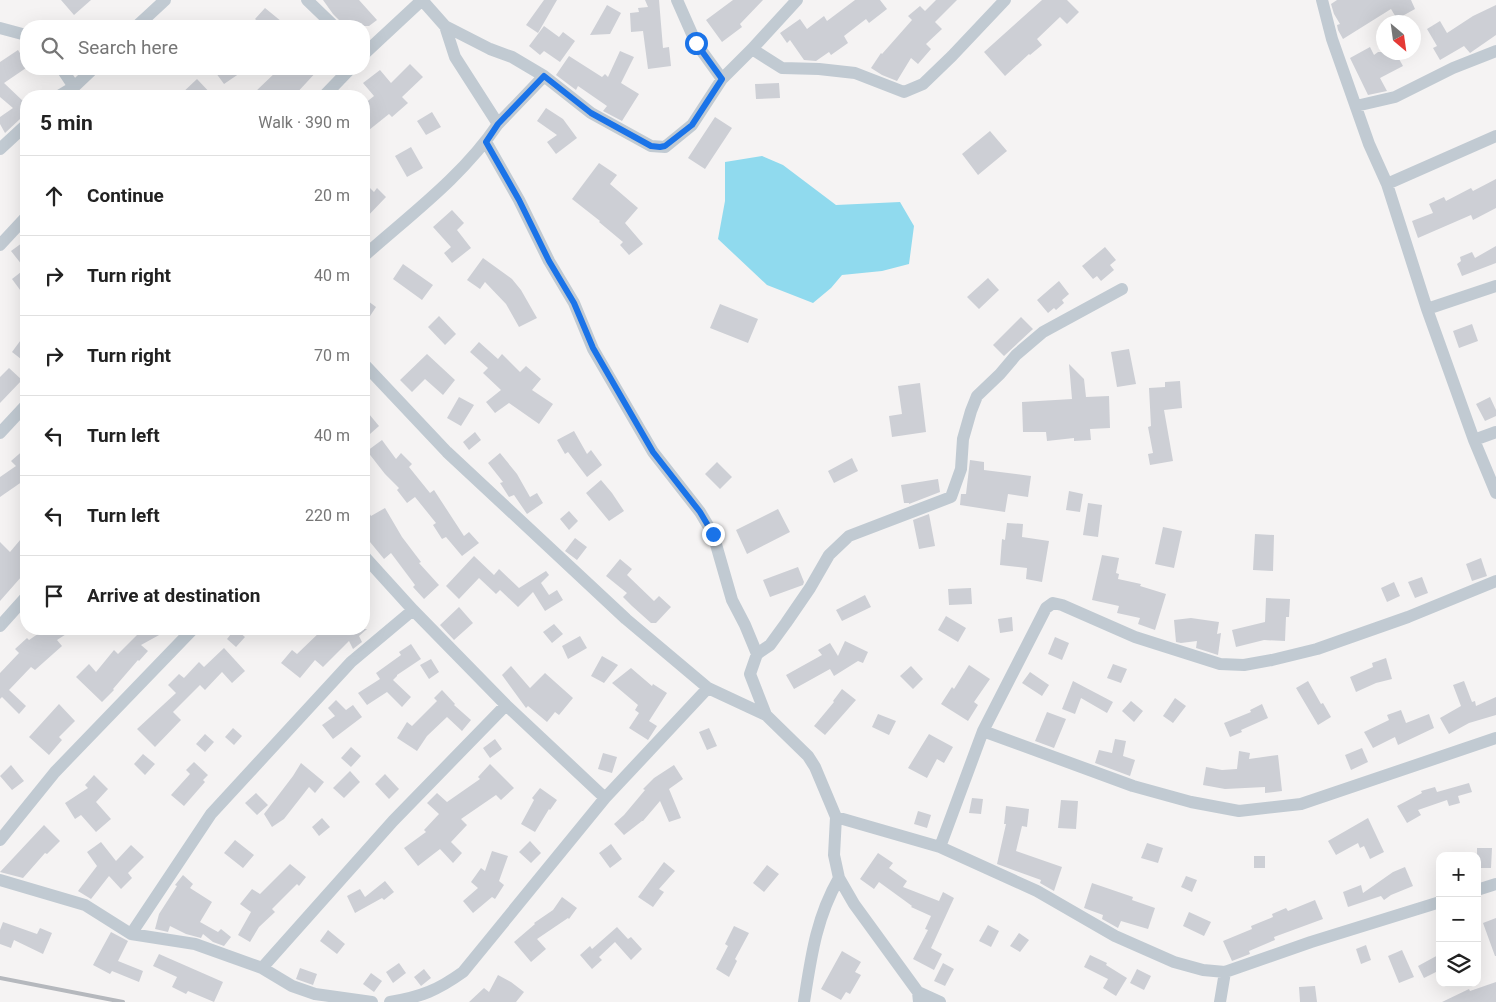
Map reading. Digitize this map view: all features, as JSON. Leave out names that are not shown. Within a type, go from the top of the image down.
[{"type":"street","points":[[144,20],[165,0]]},
{"type":"street","points":[[307,0],[328,20]]},
{"type":"street","points":[[370,48],[422,0],[445,26],[512,57],[544,76],[591,113],[651,146],[660,147],[665,146],[692,125],[722,79],[797,0]]},
{"type":"street","points":[[677,0],[696,43],[722,79]]},
{"type":"street","points":[[752,49],[782,68],[819,69],[855,73],[904,92],[922,84],[952,56],[1005,0]]},
{"type":"street","points":[[1322,0],[1332,39],[1369,144],[1387,184],[1427,309],[1474,440],[1496,493]]},
{"type":"street","points":[[445,26],[455,57],[498,124]]},
{"type":"street","points":[[0,28],[20,33]]},
{"type":"street","points":[[1356,106],[1395,97],[1453,68],[1496,52]]},
{"type":"street","points":[[66,75],[74,87]]},
{"type":"street","points":[[69,90],[87,75]]},
{"type":"street","points":[[330,90],[344,75]]},
{"type":"street","points":[[370,251],[442,187],[486,142],[498,124],[544,76]]},
{"type":"street","points":[[0,149],[20,131]]},
{"type":"street","points":[[1387,184],[1496,136]]},
{"type":"street","points":[[486,142],[519,200],[549,261],[574,303],[593,348],[653,452],[700,512],[713,534],[732,600],[746,625],[757,654]]},
{"type":"street","points":[[0,245],[20,223]]},
{"type":"street","points":[[1427,309],[1496,286]]},
{"type":"street","points":[[766,715],[750,674],[757,654],[770,645],[786,623],[810,588],[829,555],[849,536],[951,497],[960,469],[963,438],[970,411],[978,396],[1016,355],[1043,332],[1122,290]]},
{"type":"street","points":[[370,370],[454,459],[626,619],[708,688],[766,715],[808,756],[815,767],[836,817],[834,855],[839,878],[854,904],[918,997],[940,1002]]},
{"type":"street","points":[[0,432],[20,411]]},
{"type":"street","points":[[1474,440],[1496,432]]},
{"type":"street","points":[[370,563],[413,610],[506,705],[605,798]]},
{"type":"street","points":[[940,848],[983,731],[1046,608],[1053,603],[1154,643],[1220,664],[1244,665],[1317,649],[1408,617],[1496,581]]},
{"type":"street","points":[[0,626],[20,604]]},
{"type":"street","points":[[131,934],[211,814],[351,662],[413,610]]},
{"type":"street","points":[[0,840],[55,772],[187,635]]},
{"type":"street","points":[[390,1002],[410,1001],[442,988],[463,972],[605,798],[708,688]]},
{"type":"street","points":[[262,968],[393,820],[506,705]]},
{"type":"street","points":[[983,731],[1132,786],[1191,802],[1239,811],[1301,804],[1496,738]]},
{"type":"street","points":[[836,817],[940,848],[1037,891],[1115,936],[1174,962],[1203,970],[1225,972],[1311,942],[1436,903]]},
{"type":"street","points":[[804,1002],[812,948],[820,916],[828,896],[839,878]]},
{"type":"street","points":[[0,880],[86,905],[131,934],[195,944],[262,968],[292,986],[315,994],[372,1002]]},
{"type":"street","points":[[1481,889],[1496,884]]},
{"type":"street","points":[[1220,1002],[1225,972]]},
{"type":"water","points":[[762,156],[783,165],[836,205],[900,202],[914,226],[909,264],[882,271],[842,275],[831,288],[813,303],[767,285],[718,239],[725,201],[725,162]]},
{"type":"building","points":[[61,0],[91,0],[74,15]]},
{"type":"building","points":[[323,0],[359,0],[377,20],[370,25],[370,20],[339,20]]},
{"type":"building","points":[[544,0],[557,0],[538,33],[526,25]]},
{"type":"building","points":[[645,0],[659,0],[663,48],[669,47],[671,66],[648,69],[643,31],[631,32],[630,13],[639,12],[638,8],[648,7]]},
{"type":"building","points":[[733,0],[763,0],[740,24],[742,27],[722,42],[706,20]]},
{"type":"building","points":[[855,0],[880,0],[887,9],[869,23],[866,19],[844,36],[848,43],[831,55],[829,52],[816,61],[804,60],[790,40],[787,43],[780,33],[800,19],[807,29],[824,16],[827,21]]},
{"type":"building","points":[[936,0],[957,0],[935,22],[942,29],[926,44],[931,49],[918,64],[911,58],[897,81],[871,68],[881,53],[912,20],[908,16],[920,6],[925,11]]},
{"type":"building","points":[[1042,0],[1067,0],[1079,12],[1067,24],[1060,17],[1037,39],[1042,45],[1005,76],[984,52]]},
{"type":"building","points":[[1337,0],[1411,0],[1415,9],[1404,15],[1395,15],[1391,9],[1381,15],[1376,15],[1376,18],[1343,39],[1337,25],[1340,24],[1331,4]]},
{"type":"building","points":[[607,5],[621,13],[610,34],[590,35]]},
{"type":"building","points":[[1496,5],[1496,35],[1470,53],[1464,46],[1440,60],[1433,48],[1437,46],[1427,29],[1440,21],[1447,33],[1473,16]]},
{"type":"building","points":[[265,8],[280,20],[256,20],[255,19]]},
{"type":"building","points":[[544,26],[559,37],[563,32],[575,41],[560,62],[544,51],[540,55],[529,46]]},
{"type":"building","points":[[1370,47],[1374,55],[1376,54],[1376,60],[1400,60],[1403,66],[1380,78],[1387,91],[1368,95],[1350,58]]},
{"type":"building","points":[[18,50],[20,53],[20,72],[4,83],[20,98],[20,119],[5,133],[0,124],[0,117],[13,108],[0,97],[0,62]]},
{"type":"building","points":[[620,51],[634,57],[621,83],[639,94],[622,121],[603,111],[607,106],[578,86],[576,90],[556,75],[569,56],[602,77],[605,74],[608,77]]},
{"type":"building","points":[[410,64],[423,77],[402,97],[408,103],[392,117],[389,114],[370,129],[370,99],[374,96],[363,83],[380,70],[391,83]]},
{"type":"building","points":[[217,75],[237,75],[224,84]]},
{"type":"building","points":[[273,75],[313,75],[300,90],[257,90]]},
{"type":"building","points":[[197,79],[207,90],[185,90]]},
{"type":"building","points":[[779,83],[780,98],[756,99],[755,84]]},
{"type":"building","points":[[546,108],[563,119],[577,138],[556,154],[547,142],[557,135],[537,121]]},
{"type":"building","points":[[432,112],[441,127],[426,135],[417,121]]},
{"type":"building","points":[[715,117],[732,128],[705,169],[688,158]]},
{"type":"building","points":[[990,131],[1007,151],[978,175],[962,154]]},
{"type":"building","points":[[411,147],[423,168],[407,177],[395,156]]},
{"type":"building","points":[[599,163],[617,175],[610,184],[638,208],[625,223],[643,244],[629,255],[620,245],[623,242],[572,199]]},
{"type":"building","points":[[1496,179],[1496,208],[1473,220],[1471,215],[1418,238],[1412,221],[1433,213],[1429,204],[1444,197],[1446,201],[1471,188],[1473,191]]},
{"type":"building","points":[[370,188],[374,192],[377,188],[386,197],[370,214]]},
{"type":"building","points":[[452,210],[464,223],[457,230],[471,248],[452,263],[444,253],[451,247],[433,227]]},
{"type":"building","points":[[20,244],[20,262],[11,251]]},
{"type":"building","points":[[1496,246],[1496,263],[1462,276],[1457,264],[1461,261],[1460,257],[1472,252],[1475,258]]},
{"type":"building","points":[[1105,247],[1116,260],[1110,265],[1114,270],[1101,281],[1097,276],[1093,279],[1082,266]]},
{"type":"building","points":[[483,258],[512,279],[521,290],[537,318],[519,327],[506,304],[485,282],[480,289],[467,280]]},
{"type":"building","points":[[403,264],[433,285],[422,300],[393,279]]},
{"type":"building","points":[[20,273],[20,290],[12,279]]},
{"type":"building","points":[[988,278],[999,290],[979,309],[967,297]]},
{"type":"building","points":[[1059,281],[1069,294],[1062,300],[1064,303],[1056,310],[1054,308],[1048,313],[1037,300]]},
{"type":"building","points":[[370,302],[376,307],[370,316]]},
{"type":"building","points":[[720,304],[758,319],[748,343],[710,328]]},
{"type":"building","points":[[439,316],[456,334],[445,345],[428,327]]},
{"type":"building","points":[[1021,317],[1033,329],[1004,356],[993,345]]},
{"type":"building","points":[[1472,324],[1478,341],[1459,348],[1453,331]]},
{"type":"building","points":[[20,341],[20,358],[12,352]]},
{"type":"building","points":[[479,342],[498,359],[502,354],[520,372],[526,366],[541,379],[532,390],[553,404],[539,424],[509,403],[495,413],[486,402],[501,390],[483,373],[488,368],[470,352]]},
{"type":"building","points":[[1129,349],[1136,384],[1117,387],[1111,352]]},
{"type":"building","points":[[427,354],[455,380],[443,395],[425,379],[412,392],[400,380]]},
{"type":"building","points":[[1069,364],[1084,379],[1086,397],[1109,396],[1110,428],[1090,429],[1091,440],[1074,441],[1074,438],[1047,441],[1046,432],[1023,432],[1022,402],[1072,399]]},
{"type":"building","points":[[9,368],[20,378],[20,382],[0,403],[0,377]]},
{"type":"building","points":[[1180,381],[1182,408],[1164,410],[1173,461],[1150,465],[1148,454],[1153,453],[1148,427],[1151,426],[1149,388],[1165,387],[1165,382]]},
{"type":"building","points":[[920,383],[926,432],[892,437],[889,416],[902,414],[898,386]]},
{"type":"building","points":[[459,397],[474,405],[461,426],[447,418]]},
{"type":"building","points":[[1490,397],[1496,410],[1496,416],[1485,421],[1476,404]]},
{"type":"building","points":[[370,415],[379,426],[370,434]]},
{"type":"building","points":[[574,431],[587,454],[591,450],[602,465],[587,477],[568,452],[565,454],[557,440]]},
{"type":"building","points":[[475,432],[481,440],[469,450],[463,442]]},
{"type":"building","points":[[382,440],[396,459],[401,453],[412,464],[409,467],[430,493],[434,490],[464,536],[469,532],[479,543],[462,556],[446,537],[442,539],[433,525],[436,523],[415,497],[407,503],[397,490],[399,488],[370,455],[370,449]]},
{"type":"building","points":[[20,453],[20,483],[0,497],[0,477],[16,466],[11,461]]},
{"type":"building","points":[[500,453],[517,474],[530,497],[537,493],[543,503],[527,514],[514,495],[509,497],[500,483],[503,482],[488,463]]},
{"type":"building","points":[[852,458],[858,471],[834,483],[828,471]]},
{"type":"building","points":[[970,460],[984,462],[984,470],[1031,476],[1028,497],[1008,494],[1005,512],[960,505],[961,494],[966,494]]},
{"type":"building","points":[[717,462],[732,477],[720,489],[705,474]]},
{"type":"building","points":[[938,479],[940,492],[909,504],[904,503],[901,485]]},
{"type":"building","points":[[601,480],[624,511],[609,521],[586,493]]},
{"type":"building","points":[[1069,491],[1083,494],[1080,512],[1066,510]]},
{"type":"building","points":[[1088,503],[1102,505],[1098,537],[1083,535]]},
{"type":"building","points":[[385,508],[402,537],[421,562],[419,563],[439,585],[424,599],[413,587],[415,585],[391,553],[384,559],[370,542],[370,514],[371,516]]},
{"type":"building","points":[[778,509],[790,532],[747,554],[736,530]]},
{"type":"building","points":[[569,511],[578,521],[569,530],[560,519]]},
{"type":"building","points":[[929,514],[935,546],[919,549],[913,520]]},
{"type":"building","points":[[1007,523],[1023,524],[1022,537],[1049,541],[1042,582],[1026,579],[1027,568],[1000,565],[1002,539],[1005,540]]},
{"type":"building","points":[[1163,527],[1182,531],[1174,568],[1155,564]]},
{"type":"building","points":[[1255,534],[1274,535],[1273,571],[1253,570]]},
{"type":"building","points":[[575,538],[587,547],[577,560],[565,551]]},
{"type":"building","points":[[20,540],[20,578],[0,601],[0,542],[10,552]]},
{"type":"building","points":[[1102,555],[1119,558],[1116,573],[1119,574],[1118,579],[1141,584],[1140,586],[1166,594],[1155,630],[1138,624],[1140,618],[1117,613],[1119,606],[1092,600]]},
{"type":"building","points":[[474,556],[494,575],[499,569],[519,588],[546,571],[549,575],[541,583],[549,595],[557,590],[563,600],[545,611],[533,592],[518,607],[500,590],[496,594],[479,578],[459,599],[446,586]]},
{"type":"building","points":[[1481,558],[1487,576],[1472,581],[1466,564]]},
{"type":"building","points":[[620,559],[632,569],[627,575],[654,601],[659,596],[671,607],[656,623],[651,623],[632,606],[623,597],[627,593],[606,576]]},
{"type":"building","points":[[798,567],[804,582],[803,585],[770,597],[763,580]]},
{"type":"building","points":[[1422,577],[1428,593],[1415,598],[1408,582]]},
{"type":"building","points":[[1394,582],[1400,596],[1387,602],[1381,588]]},
{"type":"building","points":[[971,588],[972,604],[949,605],[948,589]]},
{"type":"building","points":[[865,595],[871,607],[842,621],[836,610]]},
{"type":"building","points":[[1266,598],[1290,599],[1289,617],[1286,617],[1285,641],[1264,640],[1236,647],[1232,630],[1265,622]]},
{"type":"building","points":[[459,607],[473,623],[454,640],[440,625]]},
{"type":"building","points":[[946,616],[966,628],[958,642],[938,630]]},
{"type":"building","points":[[1012,617],[1013,631],[1000,633],[998,619]]},
{"type":"building","points":[[1191,618],[1219,622],[1217,634],[1221,633],[1218,655],[1196,648],[1197,641],[1176,642],[1174,620]]},
{"type":"building","points":[[554,624],[563,634],[552,643],[543,632]]},
{"type":"building","points":[[36,635],[65,635],[57,640],[62,646],[35,670],[31,667],[9,690],[26,706],[19,714],[2,697],[0,699],[0,673],[19,653],[15,649],[27,638],[29,640]]},
{"type":"building","points":[[137,635],[159,635],[141,645],[148,651],[102,702],[76,677],[89,664],[96,672],[114,650],[118,654]]},
{"type":"building","points":[[230,635],[242,635],[245,637],[236,647],[227,639]]},
{"type":"building","points":[[317,635],[360,635],[362,642],[353,649],[349,641],[323,667],[315,660],[300,678],[281,663],[292,650],[297,654]]},
{"type":"building","points":[[580,636],[587,648],[568,659],[562,646]]},
{"type":"building","points":[[1055,637],[1069,643],[1062,660],[1048,654]]},
{"type":"building","points":[[845,641],[868,652],[863,663],[858,661],[834,676],[830,669],[794,689],[786,675],[822,655],[818,650],[830,643],[838,656]]},
{"type":"building","points":[[411,644],[421,659],[397,675],[393,680],[411,697],[402,707],[387,692],[367,705],[358,693],[380,679],[376,673],[401,655],[399,652]]},
{"type":"building","points":[[224,648],[245,671],[232,683],[222,672],[205,690],[200,685],[173,712],[181,720],[155,747],[137,729],[176,693],[168,685],[179,674],[184,678],[199,662],[204,667]]},
{"type":"building","points":[[602,656],[618,665],[604,683],[591,676]]},
{"type":"building","points":[[1386,658],[1392,679],[1376,683],[1356,692],[1350,677],[1373,667],[1372,663]]},
{"type":"building","points":[[431,659],[439,672],[429,679],[420,665]]},
{"type":"building","points":[[1113,664],[1127,669],[1121,683],[1107,678]]},
{"type":"building","points":[[969,665],[990,679],[974,702],[978,705],[968,721],[941,704],[952,687],[954,689]]},
{"type":"building","points":[[511,666],[530,688],[545,673],[573,698],[559,715],[555,712],[547,722],[528,706],[526,708],[502,675]]},
{"type":"building","points":[[911,666],[923,679],[913,689],[900,676]]},
{"type":"building","points":[[631,668],[652,686],[653,684],[667,693],[649,721],[657,726],[648,740],[629,728],[639,713],[635,710],[638,705],[612,683]]},
{"type":"building","points":[[1030,672],[1049,685],[1042,696],[1022,683]]},
{"type":"building","points":[[1073,681],[1113,702],[1107,713],[1081,698],[1075,714],[1062,709]]},
{"type":"building","points":[[1308,681],[1331,717],[1318,725],[1296,688]]},
{"type":"building","points":[[1464,681],[1472,702],[1475,701],[1476,706],[1496,697],[1496,715],[1469,723],[1449,734],[1440,718],[1461,706],[1453,685]]},
{"type":"building","points":[[842,689],[856,700],[825,735],[814,726]]},
{"type":"building","points":[[442,690],[454,705],[471,720],[462,731],[447,717],[427,736],[417,751],[397,738],[407,722],[412,726],[437,701],[434,698]]},
{"type":"building","points":[[1175,698],[1186,706],[1173,723],[1163,716]]},
{"type":"building","points":[[336,700],[346,710],[353,705],[362,717],[333,739],[322,725],[335,716],[328,708]]},
{"type":"building","points":[[1131,701],[1143,711],[1134,722],[1122,711]]},
{"type":"building","points":[[59,704],[75,721],[59,737],[62,740],[49,755],[29,737]]},
{"type":"building","points":[[1262,704],[1268,718],[1230,737],[1224,723],[1251,712],[1250,710]]},
{"type":"building","points":[[1401,710],[1406,723],[1429,714],[1434,728],[1398,745],[1395,737],[1373,748],[1364,732],[1389,720],[1387,715]]},
{"type":"building","points":[[1047,712],[1066,719],[1054,748],[1035,741]]},
{"type":"building","points":[[878,714],[896,721],[889,735],[872,727]]},
{"type":"building","points":[[233,728],[242,736],[234,745],[225,737]]},
{"type":"building","points":[[709,728],[717,746],[707,750],[699,732]]},
{"type":"building","points":[[205,734],[214,742],[205,752],[196,744]]},
{"type":"building","points":[[929,734],[953,747],[944,763],[937,759],[927,778],[908,768]]},
{"type":"building","points":[[495,739],[502,749],[490,758],[483,748]]},
{"type":"building","points":[[1115,739],[1126,741],[1123,756],[1135,760],[1130,776],[1095,763],[1099,750],[1112,753]]},
{"type":"building","points":[[351,747],[361,756],[351,767],[341,758]]},
{"type":"building","points":[[1362,748],[1368,762],[1351,770],[1345,755]]},
{"type":"building","points":[[1239,751],[1250,753],[1249,759],[1278,755],[1282,791],[1265,793],[1265,787],[1225,789],[1203,785],[1206,767],[1222,770],[1237,769]]},
{"type":"building","points":[[603,753],[617,757],[612,773],[598,769]]},
{"type":"building","points":[[143,754],[155,764],[145,775],[134,764]]},
{"type":"building","points":[[194,762],[208,775],[203,780],[205,782],[184,806],[171,795],[190,774],[186,770]]},
{"type":"building","points":[[301,763],[324,782],[315,793],[309,787],[284,819],[272,827],[264,814]]},
{"type":"building","points":[[490,764],[514,788],[501,800],[496,795],[461,819],[467,825],[451,842],[462,853],[453,863],[440,849],[418,866],[404,848],[426,832],[424,830],[439,814],[427,803],[437,793],[447,802],[480,779],[478,777]]},
{"type":"building","points":[[11,765],[24,781],[12,790],[0,776]]},
{"type":"building","points":[[674,765],[683,779],[669,789],[681,818],[669,822],[660,801],[643,821],[624,835],[614,824],[624,815],[645,790],[643,789],[654,778]]},
{"type":"building","points":[[350,771],[360,782],[344,798],[333,788]]},
{"type":"building","points":[[385,774],[399,789],[389,799],[375,784]]},
{"type":"building","points":[[94,775],[108,789],[96,802],[111,819],[96,832],[81,815],[75,819],[65,803],[88,788],[85,785]]},
{"type":"building","points":[[1469,783],[1472,792],[1458,796],[1460,803],[1449,806],[1447,800],[1418,810],[1421,815],[1407,823],[1397,806],[1422,793],[1421,791],[1435,787],[1437,792]]},
{"type":"building","points":[[540,788],[557,800],[535,832],[521,824],[534,800],[532,798]]},
{"type":"building","points":[[256,793],[268,805],[257,815],[245,803]]},
{"type":"building","points":[[972,798],[983,799],[981,814],[969,813]]},
{"type":"building","points":[[1061,800],[1078,801],[1076,829],[1058,828]]},
{"type":"building","points":[[1006,806],[1029,809],[1027,827],[1022,826],[1016,851],[1062,867],[1054,891],[1040,883],[1041,880],[997,864],[1006,824],[1004,824]]},
{"type":"building","points":[[918,811],[931,815],[927,828],[914,824]]},
{"type":"building","points":[[322,818],[330,827],[319,836],[312,827]]},
{"type":"building","points":[[1368,818],[1384,852],[1370,859],[1364,846],[1360,848],[1358,843],[1336,855],[1328,841]]},
{"type":"building","points":[[44,825],[60,841],[47,854],[45,853],[23,878],[0,872]]},
{"type":"building","points":[[235,840],[254,855],[243,868],[224,853]]},
{"type":"building","points":[[530,841],[541,853],[531,863],[519,852]]},
{"type":"building","points":[[101,842],[116,861],[131,845],[144,857],[128,873],[132,878],[121,889],[109,876],[91,899],[78,891],[97,866],[87,852]]},
{"type":"building","points":[[1147,843],[1163,848],[1158,863],[1141,858]]},
{"type":"building","points":[[611,844],[622,859],[610,868],[599,853]]},
{"type":"building","points":[[1477,848],[1492,848],[1491,868],[1481,868],[1481,852],[1477,852]]},
{"type":"building","points":[[492,851],[508,856],[499,881],[504,885],[495,899],[492,897],[473,913],[463,901],[478,888],[471,882],[481,868],[485,871]]},
{"type":"building","points":[[878,853],[893,863],[889,868],[907,881],[903,887],[939,901],[943,892],[954,898],[931,948],[942,954],[934,970],[913,959],[928,930],[925,929],[931,916],[911,907],[879,882],[874,889],[860,879]]},
{"type":"building","points":[[1254,856],[1265,856],[1265,868],[1254,868]]},
{"type":"building","points":[[664,862],[675,871],[659,889],[664,892],[653,907],[638,897]]},
{"type":"building","points":[[290,864],[306,877],[299,886],[297,884],[272,909],[275,912],[259,927],[250,942],[238,935],[251,912],[240,904],[252,889],[260,894]]},
{"type":"building","points":[[767,865],[779,874],[764,892],[753,883]]},
{"type":"building","points":[[1405,867],[1413,886],[1384,900],[1381,896],[1348,907],[1343,892],[1361,885],[1363,893],[1393,872]]},
{"type":"building","points":[[183,875],[193,884],[190,888],[212,902],[200,922],[218,932],[221,929],[231,937],[224,946],[213,942],[203,934],[201,938],[186,934],[170,926],[168,932],[155,929],[159,914],[177,886],[175,885]]},
{"type":"building","points":[[1186,876],[1197,880],[1192,892],[1181,887]]},
{"type":"building","points":[[385,881],[394,892],[384,900],[382,898],[355,913],[347,896],[360,889],[365,897]]},
{"type":"building","points":[[1092,883],[1133,897],[1132,900],[1155,908],[1148,929],[1121,921],[1118,928],[1102,919],[1103,915],[1084,908]]},
{"type":"building","points":[[562,897],[577,908],[569,919],[537,939],[546,949],[531,962],[514,942],[534,923],[553,910]]},
{"type":"building","points":[[1315,900],[1323,919],[1274,937],[1275,940],[1249,951],[1250,954],[1232,961],[1223,941],[1252,929],[1251,926],[1273,917],[1272,914],[1286,908],[1288,911]]},
{"type":"building","points":[[1189,912],[1211,922],[1204,936],[1183,926]]},
{"type":"building","points":[[1496,918],[1496,956],[1495,956],[1483,923]]},
{"type":"building","points":[[3,922],[37,934],[40,928],[52,933],[43,954],[14,940],[11,948],[0,944],[0,930]]},
{"type":"building","points":[[988,925],[999,931],[991,947],[979,941]]},
{"type":"building","points":[[734,926],[749,933],[735,959],[737,961],[729,977],[716,969],[728,946],[725,944]]},
{"type":"building","points":[[617,927],[628,939],[631,937],[642,949],[631,960],[615,942],[599,957],[602,960],[592,969],[580,955],[590,946],[592,949]]},
{"type":"building","points":[[328,930],[345,944],[337,954],[320,941]]},
{"type":"building","points":[[111,932],[128,941],[118,961],[143,971],[139,982],[112,971],[110,974],[93,965]]},
{"type":"building","points":[[1019,933],[1029,940],[1020,952],[1010,946]]},
{"type":"building","points":[[1366,945],[1371,960],[1361,964],[1356,949]]},
{"type":"building","points":[[1402,950],[1414,977],[1399,983],[1388,956]]},
{"type":"building","points":[[842,951],[861,962],[855,972],[861,975],[850,994],[846,992],[841,1000],[821,989]]},
{"type":"building","points":[[159,954],[223,982],[214,1002],[188,991],[186,994],[172,987],[177,977],[153,966]]},
{"type":"building","points":[[1090,955],[1107,963],[1106,965],[1127,978],[1116,996],[1103,988],[1108,979],[1084,967]]},
{"type":"building","points":[[1436,956],[1436,972],[1424,978],[1418,966]]},
{"type":"building","points":[[399,963],[406,973],[393,983],[386,972]]},
{"type":"building","points":[[943,963],[954,969],[945,986],[934,981]]},
{"type":"building","points":[[300,968],[317,974],[313,985],[296,979]]},
{"type":"building","points":[[424,969],[431,978],[421,986],[414,977]]},
{"type":"building","points":[[1137,969],[1151,976],[1144,990],[1130,983]]},
{"type":"building","points":[[371,973],[382,981],[374,992],[363,984]]},
{"type":"building","points":[[498,975],[524,992],[516,1002],[469,1002],[484,988],[489,992]]},
{"type":"building","points":[[1496,982],[1496,1002],[1442,1002],[1469,989],[1470,991]]},
{"type":"building","points":[[1315,986],[1317,1002],[1300,1002],[1299,987]]},
{"type":"railway","points":[[0,978],[123,1002]]},
{"type":"route","points":[[696,43],[722,79],[692,125],[665,146],[651,146],[591,113],[544,76],[498,124],[486,142],[519,200],[549,261],[574,303],[593,348],[653,452],[700,512],[713,534]]}]
